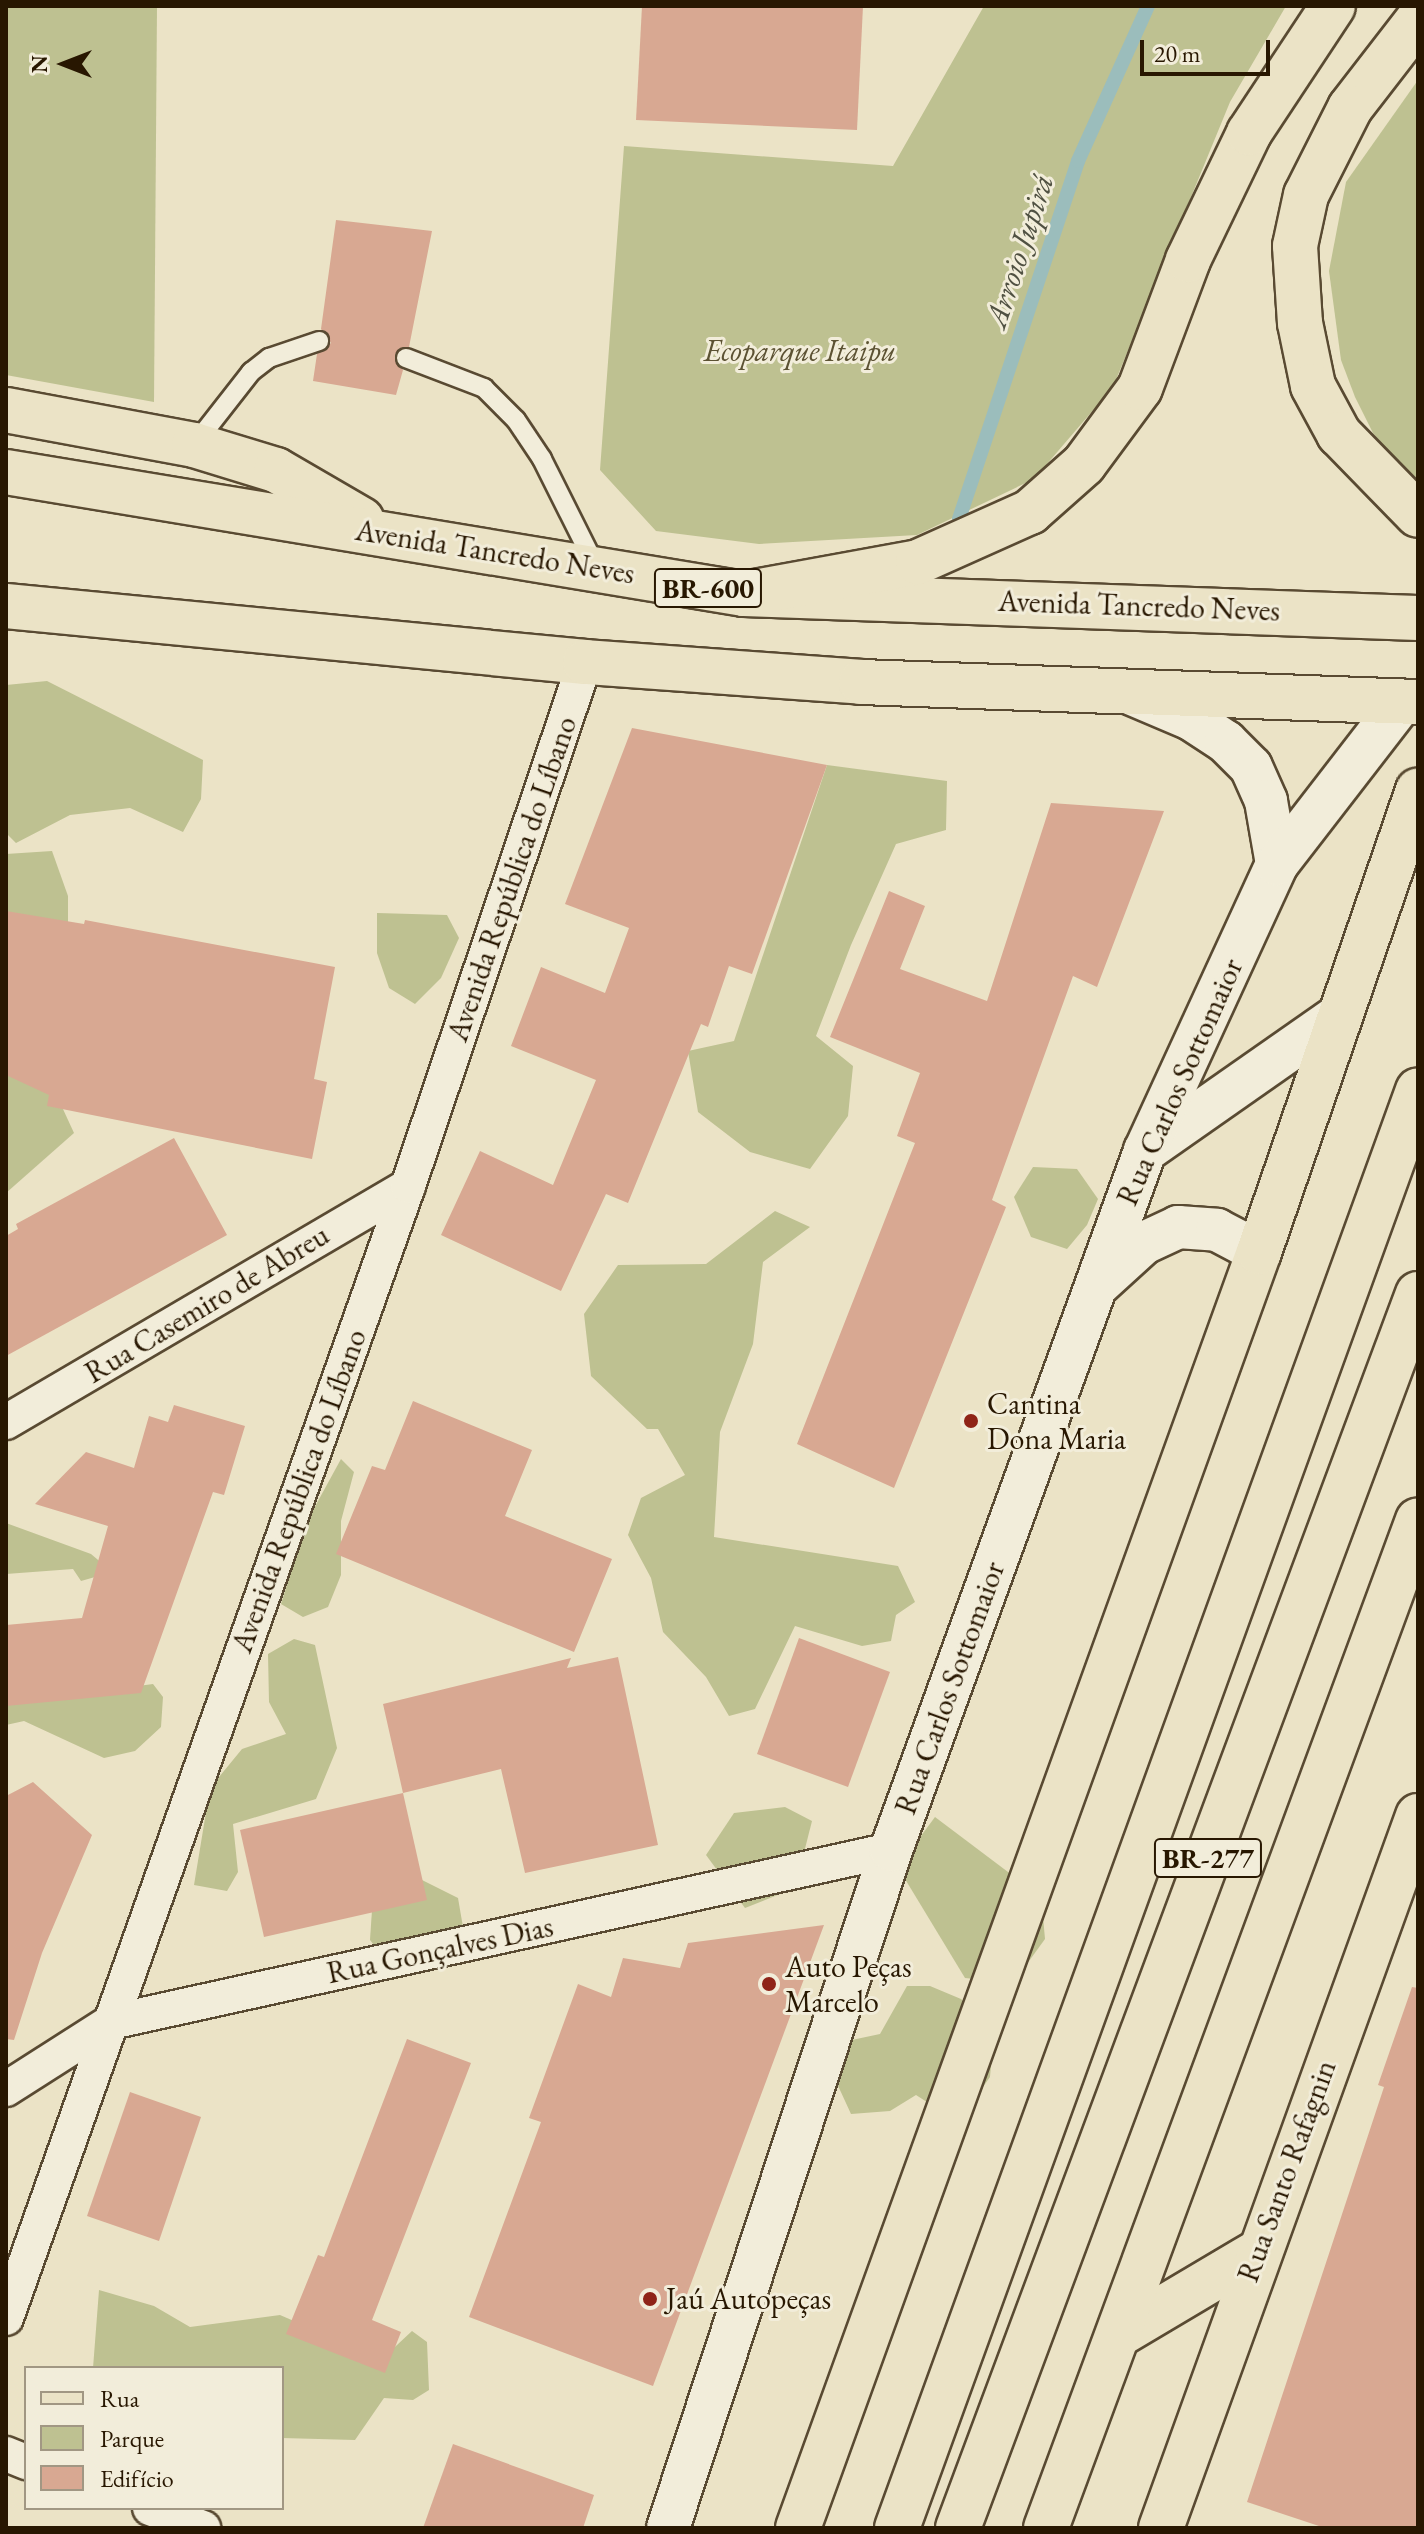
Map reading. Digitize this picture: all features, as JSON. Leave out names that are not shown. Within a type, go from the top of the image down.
[{"type":"main road","points":[[744,594],[918,562],[1030,512],[1084,464],[1140,388],[1188,260],[1249,133],[1333,6]]},
{"type":"main road","points":[[1418,20],[1350,108],[1306,195],[1295,246],[1300,323],[1313,386],[1339,434],[1418,515]]},
{"type":"main road","points":[[6,410],[194,445],[276,470],[385,533]]},
{"type":"main road","name":"Avenida Tancredo Neves","points":[[9,473],[744,594],[1418,618]]},
{"type":"main road","points":[[6,606],[585,662],[861,682],[1120,689],[1410,702]]},
{"type":"main road","points":[[798,2528],[1259,1252],[1418,791]]},
{"type":"main road","name":"BR-277","points":[[897,2528],[1418,1090]]},
{"type":"main road","name":"BR-277","points":[[958,2528],[1418,1294]]},
{"type":"main road","points":[[1046,2528],[1418,1520]]},
{"type":"main road","name":"Rua Santo Rafagnin","points":[[1161,2528],[1256,2253],[1418,1816]]},
{"type":"main road","points":[[1118,2335],[1256,2253]]},
{"type":"street","name":"Avenida República do Líbano","points":[[6,2318],[408,1186],[585,662]]},
{"type":"street","points":[[1120,689],[1191,719],[1226,742],[1251,767],[1266,801],[1277,864]]},
{"type":"street","name":"Rua Carlos Sottomaior","points":[[668,2528],[891,1850],[1145,1151],[1277,864],[1410,702]]},
{"type":"street","points":[[1145,1151],[1338,1016]]},
{"type":"street","name":"Rua Casemiro de Abreu","points":[[6,1422],[408,1186]]},
{"type":"street","points":[[1094,1289],[1144,1243],[1178,1227],[1217,1230],[1259,1252]]},
{"type":"street","name":"Rua Gonçalves Dias","points":[[6,2089],[111,2022],[891,1850]]},
{"type":"street","points":[[155,2510],[203,2528]]},
{"type":"lane","points":[[194,445],[251,372],[269,358],[319,341]]},
{"type":"lane","points":[[406,358],[484,388],[516,420],[542,459],[596,568]]},
{"type":"green space","points":[[6,6],[157,6],[154,402],[6,375]]},
{"type":"green space","name":"Ecoparque Itaipu","points":[[984,6],[1286,6],[1230,102],[1113,387],[1034,479],[917,535],[759,544],[656,531],[600,470],[624,146],[893,166]]},
{"type":"green space","points":[[1418,80],[1418,487],[1373,433],[1355,397],[1341,360],[1329,271],[1346,182]]},
{"type":"green space","points":[[47,681],[203,760],[201,799],[183,832],[130,808],[70,815],[16,843],[6,833],[6,685]]},
{"type":"green space","points":[[827,765],[947,781],[946,830],[896,844],[851,945],[816,1036],[853,1066],[848,1116],[810,1169],[750,1152],[698,1112],[688,1051],[734,1041]]},
{"type":"green space","points":[[52,851],[68,896],[68,929],[6,920],[6,854]]},
{"type":"green space","points":[[377,913],[447,915],[459,938],[441,978],[415,1004],[389,988],[377,953]]},
{"type":"green space","points":[[39,1057],[74,1133],[6,1193],[6,1058]]},
{"type":"green space","points":[[1033,1167],[1077,1169],[1098,1199],[1087,1225],[1067,1249],[1031,1237],[1014,1197]]},
{"type":"green space","points":[[775,1211],[810,1227],[763,1262],[753,1344],[720,1432],[714,1537],[898,1566],[915,1602],[896,1615],[891,1641],[862,1646],[795,1626],[755,1709],[729,1716],[706,1677],[663,1632],[651,1578],[628,1535],[641,1498],[685,1475],[658,1429],[647,1429],[591,1376],[584,1314],[618,1265],[706,1264]]},
{"type":"green space","points":[[341,1459],[354,1472],[341,1521],[341,1575],[328,1607],[303,1617],[281,1604],[306,1523]]},
{"type":"green space","points":[[6,1523],[91,1554],[104,1565],[102,1575],[81,1581],[73,1569],[6,1574]]},
{"type":"green space","points":[[294,1639],[315,1645],[337,1748],[316,1799],[233,1824],[238,1872],[227,1891],[194,1885],[210,1788],[242,1749],[286,1734],[269,1702],[268,1654]]},
{"type":"green space","points":[[153,1684],[163,1697],[161,1727],[135,1751],[104,1758],[24,1721],[6,1725],[6,1704]]},
{"type":"green space","points":[[785,1807],[812,1821],[795,1888],[745,1908],[706,1855],[734,1813]]},
{"type":"green space","points":[[935,1817],[1012,1875],[1042,1906],[1045,1939],[1013,1983],[965,1978],[905,1879],[915,1844]]},
{"type":"green space","points":[[406,1872],[458,1898],[464,1933],[441,1966],[399,1977],[370,1940],[373,1895]]},
{"type":"green space","points":[[907,1986],[930,1986],[961,1999],[994,2031],[990,2077],[958,2122],[916,2095],[890,2111],[851,2114],[834,2077],[847,2041],[880,2034]]},
{"type":"green space","points":[[99,2290],[154,2306],[190,2327],[280,2315],[382,2359],[412,2331],[427,2342],[429,2390],[413,2400],[384,2398],[355,2440],[284,2438],[284,2366],[93,2366]]},
{"type":"building","points":[[642,6],[863,6],[857,130],[636,120]]},
{"type":"building","points":[[336,220],[432,231],[409,347],[395,354],[403,370],[396,395],[313,381],[317,354],[331,343],[321,329]]},
{"type":"building","points":[[632,728],[827,765],[752,974],[729,966],[708,1027],[701,1024],[628,1203],[606,1194],[561,1291],[441,1235],[480,1151],[553,1185],[596,1080],[511,1046],[541,967],[605,993],[629,928],[565,904]]},
{"type":"building","points":[[1051,803],[1164,811],[1097,987],[1073,976],[992,1200],[1006,1207],[894,1488],[797,1444],[915,1143],[897,1136],[920,1073],[830,1037],[889,891],[925,906],[900,969],[987,1001]]},
{"type":"building","points":[[6,911],[84,924],[85,920],[335,967],[314,1079],[327,1082],[312,1159],[47,1106],[49,1095],[6,1075]]},
{"type":"building","points":[[174,1138],[227,1235],[6,1356],[6,1236],[18,1229],[16,1224]]},
{"type":"building","points":[[413,1401],[532,1450],[505,1516],[612,1559],[574,1652],[336,1554],[372,1466],[385,1470]]},
{"type":"building","points":[[174,1405],[245,1426],[224,1495],[213,1492],[141,1693],[6,1706],[6,1625],[82,1618],[108,1526],[35,1504],[86,1452],[134,1468],[149,1416],[168,1422]]},
{"type":"building","points":[[799,1638],[890,1672],[848,1787],[757,1754]]},
{"type":"building","points":[[618,1657],[658,1845],[525,1873],[501,1769],[403,1793],[383,1704],[571,1658],[567,1668]]},
{"type":"building","points":[[33,1782],[92,1835],[42,1953],[14,2040],[6,2039],[6,1796]]},
{"type":"building","points":[[403,1793],[427,1900],[264,1937],[240,1830]]},
{"type":"building","points":[[824,1925],[653,2386],[469,2317],[541,2122],[529,2118],[578,1984],[611,1997],[623,1958],[680,1968],[688,1943]]},
{"type":"building","points":[[1412,1987],[1418,1988],[1418,2528],[1325,2528],[1247,2502],[1384,2087],[1378,2085]]},
{"type":"building","points":[[407,2039],[471,2063],[372,2320],[401,2332],[385,2373],[286,2334],[318,2255],[324,2257]]},
{"type":"building","points":[[130,2092],[201,2117],[159,2241],[87,2216]]},
{"type":"building","points":[[453,2444],[594,2495],[583,2528],[423,2528]]},
{"type":"waterway","name":"Arroio Jupirá","points":[[959,519],[1078,161],[1148,6]]},
{"type":"place","name":"Cantina Dona Maria","points":[[971,1421]]},
{"type":"place","name":"Auto Peças Marcelo","points":[[769,1984]]},
{"type":"place","name":"Jaú Autopeças","points":[[650,2299]]}]
